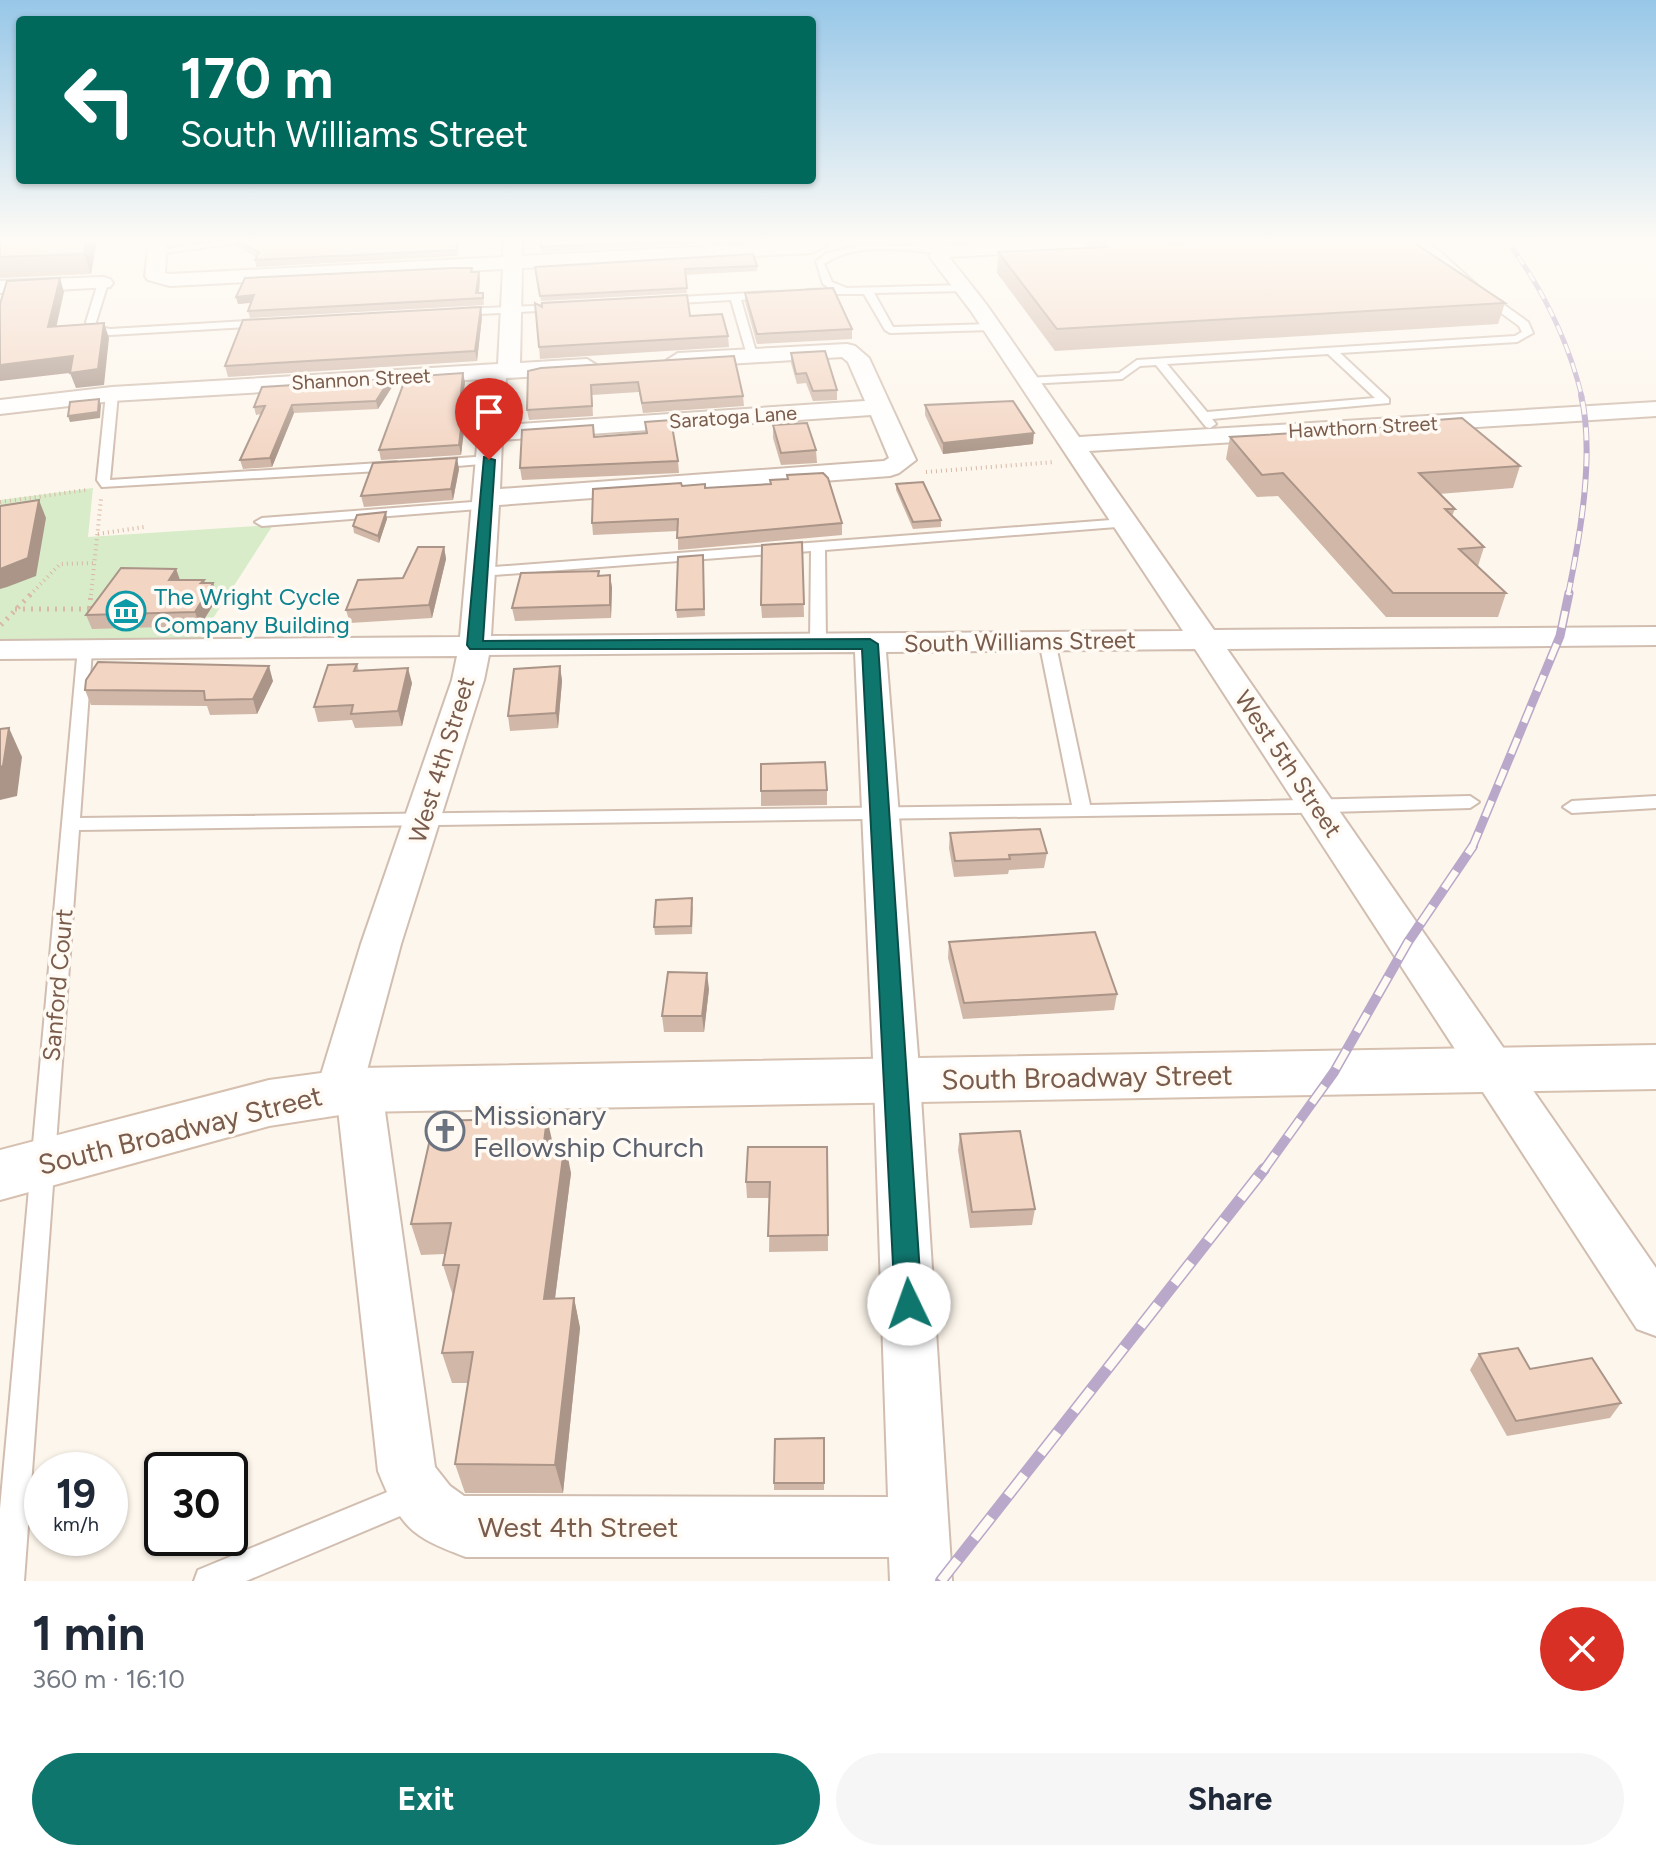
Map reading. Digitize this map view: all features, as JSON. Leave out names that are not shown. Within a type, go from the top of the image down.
[{"type":"street","name":"West 4th Street","points":[[509,314],[489,446],[475,645],[468,680],[426,816],[381,944],[349,1090],[405,1456],[417,1494],[440,1518],[466,1527],[920,1527]]},
{"type":"street","name":"West 5th Street","points":[[982,314],[1656,1312]]},
{"type":"street","points":[[486,502],[899,465],[903,460],[853,353],[839,350],[661,361]]},
{"type":"street","name":"Shannon Street","points":[[0,407],[112,394],[615,364]]},
{"type":"street","name":"Saratoga Lane","points":[[489,446],[880,407]]},
{"type":"street","name":"Hawthorn Street","points":[[1071,445],[1656,409]]},
{"type":"street","name":"South Williams Street","points":[[0,650],[1656,636]]},
{"type":"street","points":[[870,644],[897,1081],[921,1581]]},
{"type":"street","name":"South Broadway Street","points":[[21,1170],[269,1103],[349,1090],[1656,1067]]},
{"type":"lane","points":[[94,314],[91,322],[94,329],[102,331],[279,323]]},
{"type":"lane","points":[[740,314],[752,355]]},
{"type":"lane","points":[[881,314],[890,330],[991,327]]},
{"type":"lane","points":[[1027,381],[1122,376],[1137,363],[1517,339],[1528,333],[1524,324],[1510,314]]},
{"type":"lane","points":[[1203,416],[1385,401],[1331,351]]},
{"type":"lane","points":[[1159,362],[1220,436]]},
{"type":"lane","points":[[112,394],[103,480],[105,486],[279,474],[489,446]]},
{"type":"lane","points":[[262,522],[486,502]]},
{"type":"lane","points":[[481,572],[1124,523]]},
{"type":"lane","points":[[818,547],[818,644]]},
{"type":"lane","points":[[1047,641],[1082,811]]},
{"type":"lane","name":"Sanford Court","points":[[9,1581],[21,1170],[72,824],[84,650]]},
{"type":"lane","points":[[72,824],[426,816],[1082,811],[1470,802]]},
{"type":"lane","points":[[1572,807],[1656,802]]},
{"type":"lane","points":[[209,1581],[417,1494]]},
{"type":"path","points":[[899,465],[913,473],[1054,463],[1071,445]]},
{"type":"path","points":[[0,502],[105,486],[84,650]]},
{"type":"path","points":[[98,534],[144,527]]},
{"type":"path","points":[[0,626],[60,564],[96,563]]},
{"type":"path","points":[[14,609],[90,609]]},
{"type":"green space","points":[[93,488],[88,537],[273,525],[199,640],[0,639],[0,500]]},
{"type":"building","points":[[0,314],[51,314],[48,327],[104,323],[98,369],[70,373],[73,356],[0,365]]},
{"type":"building","points":[[357,314],[480,314],[475,351],[225,366],[243,320]]},
{"type":"building","points":[[536,314],[722,314],[728,336],[539,347]]},
{"type":"building","points":[[751,314],[845,314],[852,329],[757,334]]},
{"type":"building","points":[[1045,314],[1319,314],[1057,329]]},
{"type":"building","points":[[825,351],[837,390],[813,391],[806,373],[796,374],[791,353]]},
{"type":"building","points":[[734,356],[743,396],[642,403],[638,382],[591,385],[592,406],[527,410],[528,371]]},
{"type":"building","points":[[463,373],[459,445],[379,450],[406,377]]},
{"type":"building","points":[[390,379],[376,401],[292,405],[270,458],[240,460],[265,406],[254,407],[262,387]]},
{"type":"building","points":[[99,399],[98,412],[68,416],[70,402]]},
{"type":"building","points":[[1013,401],[1034,433],[943,443],[925,405]]},
{"type":"building","points":[[1462,418],[1520,466],[1419,473],[1455,509],[1445,509],[1484,547],[1459,549],[1506,593],[1393,593],[1283,473],[1262,475],[1230,437],[1428,425],[1423,421]]},
{"type":"building","points":[[671,420],[678,461],[520,468],[522,430],[593,425],[594,437],[647,433],[645,422]]},
{"type":"building","points":[[807,423],[816,450],[781,453],[773,425]]},
{"type":"building","points":[[457,458],[451,489],[361,496],[373,463]]},
{"type":"building","points":[[823,473],[828,478],[842,523],[677,538],[678,519],[592,523],[593,489],[681,483],[682,486],[705,484],[705,488],[771,484],[770,480],[788,479],[787,475]]},
{"type":"building","points":[[923,482],[941,520],[913,522],[896,484]]},
{"type":"building","points":[[39,500],[28,558],[0,569],[0,506]]},
{"type":"building","points":[[386,512],[378,536],[353,526],[357,515]]},
{"type":"building","points":[[802,542],[804,604],[761,605],[762,545]]},
{"type":"building","points":[[418,547],[444,547],[429,605],[346,610],[358,580],[403,578]]},
{"type":"building","points":[[703,555],[704,609],[676,610],[678,557]]},
{"type":"building","points":[[121,568],[176,569],[169,580],[213,583],[195,612],[86,615]]},
{"type":"building","points":[[599,571],[598,576],[610,575],[610,605],[512,608],[521,573]]},
{"type":"building","points":[[98,662],[269,666],[253,699],[205,700],[204,691],[85,690],[86,680]]},
{"type":"building","points":[[357,664],[354,671],[408,668],[398,711],[351,714],[353,705],[314,707],[328,665]]},
{"type":"building","points":[[560,666],[556,713],[508,716],[514,669]]},
{"type":"building","points":[[9,728],[3,766],[0,767],[0,729]]},
{"type":"building","points":[[825,762],[827,790],[761,791],[761,764]]},
{"type":"building","points":[[1040,829],[1047,853],[1009,855],[1010,859],[955,861],[950,833]]},
{"type":"building","points":[[692,898],[691,926],[654,927],[656,900]]},
{"type":"building","points":[[1095,932],[1117,994],[964,1003],[949,942]]},
{"type":"building","points":[[668,972],[707,973],[702,1016],[662,1016]]},
{"type":"building","points":[[547,1118],[544,1142],[565,1142],[544,1299],[574,1298],[555,1465],[455,1464],[473,1352],[442,1353],[459,1265],[443,1265],[451,1223],[411,1224],[434,1121]]},
{"type":"building","points":[[1020,1131],[1035,1209],[972,1212],[960,1134]]},
{"type":"building","points":[[748,1147],[827,1147],[828,1235],[768,1236],[770,1182],[746,1182]]},
{"type":"building","points":[[1518,1348],[1530,1369],[1592,1358],[1621,1403],[1516,1421],[1479,1354]]},
{"type":"building","points":[[824,1438],[824,1483],[774,1483],[775,1439]]},
{"type":"railway","points":[[1551,314],[1582,397]]},
{"type":"railway","points":[[1568,595],[1581,522],[1586,468],[1587,443],[1581,395]]},
{"type":"railway","points":[[1473,847],[1560,636],[1569,593]]},
{"type":"railway","points":[[1263,1171],[1334,1072],[1408,942],[1473,847]]},
{"type":"railway","points":[[941,1581],[1264,1169]]},
{"type":"place","name":"The Wright Cycle Company Building","points":[[126,611]]},
{"type":"place","name":"Missionary Fellowship Church","points":[[445,1131]]},
{"type":"route","points":[[489,460],[475,645],[870,644],[909,1304]]}]
